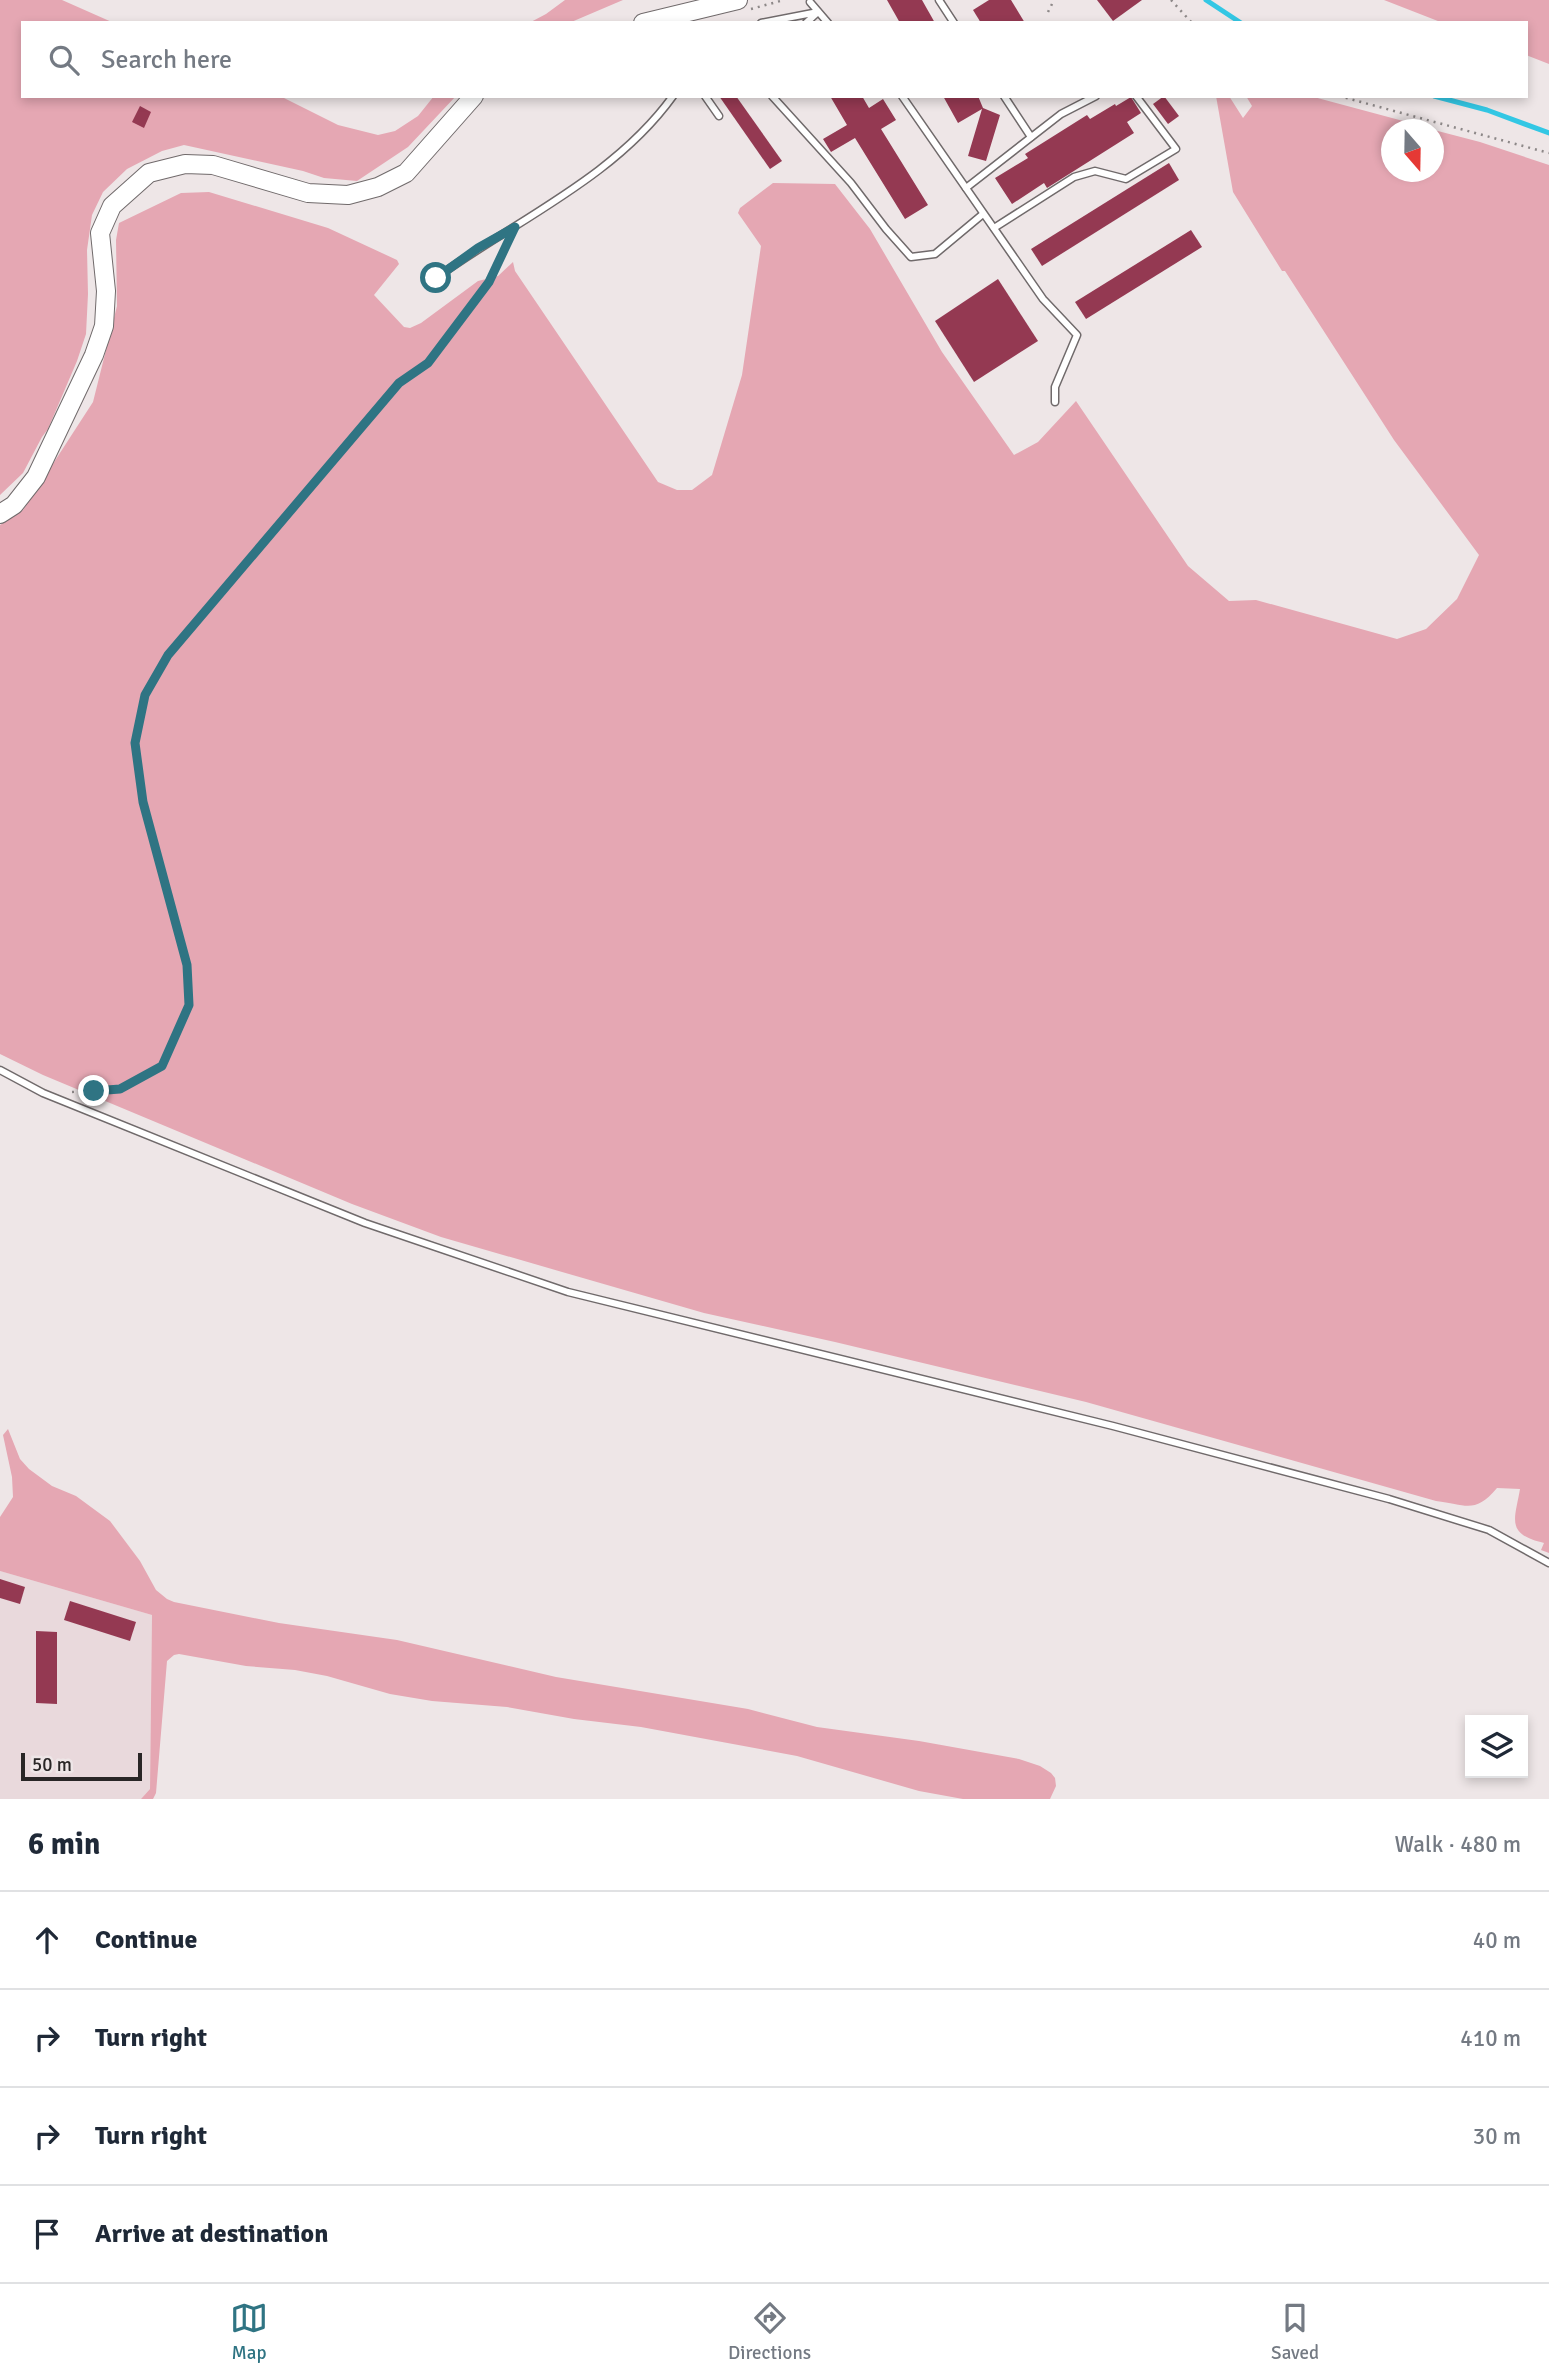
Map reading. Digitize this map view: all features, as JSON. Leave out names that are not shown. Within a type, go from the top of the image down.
[{"type":"main road","points":[[651,21],[738,0]]},
{"type":"main road","points":[[0,514],[14,505],[36,477],[94,355],[104,326],[105,314],[106,291],[100,233],[111,206],[149,173],[184,163],[213,165],[308,193],[348,195],[377,187],[406,173],[472,98]]},
{"type":"lane","points":[[939,0],[953,21]]},
{"type":"lane","points":[[810,2],[826,21]]},
{"type":"lane","points":[[771,21],[818,12]]},
{"type":"lane","points":[[808,21],[818,12]]},
{"type":"lane","points":[[436,278],[478,248],[562,197],[626,147],[671,98]]},
{"type":"lane","points":[[706,98],[719,116]]},
{"type":"lane","points":[[774,98],[851,183],[911,257],[935,254],[984,214]]},
{"type":"lane","points":[[903,98],[1043,299],[1077,335],[1055,387],[1055,402]]},
{"type":"lane","points":[[1005,98],[1031,137]]},
{"type":"lane","points":[[966,188],[1060,114],[1092,98]]},
{"type":"lane","points":[[994,228],[1074,177],[1095,171],[1126,179],[1177,149],[1138,98]]},
{"type":"lane","points":[[0,1070],[43,1093],[365,1223],[568,1292],[1113,1426],[1389,1499],[1489,1530],[1549,1563]]},
{"type":"path","points":[[1048,12],[1054,0]]},
{"type":"path","points":[[1171,0],[1190,21]]},
{"type":"path","points":[[1346,98],[1549,153]]},
{"type":"path","points":[[94,1091],[120,1089],[162,1066],[189,1005],[187,965],[143,802],[135,743],[145,695],[168,655],[399,383],[428,363],[489,282],[515,227]]},
{"type":"shaded area","points":[[0,0],[62,0],[109,21],[21,21],[21,98],[284,98],[338,125],[378,135],[395,131],[418,116],[432,98],[454,98],[408,147],[357,181],[324,178],[184,145],[162,151],[127,169],[103,192],[92,215],[87,250],[86,334],[77,361],[48,429],[23,473],[0,495]]},
{"type":"shaded area","points":[[565,0],[623,0],[574,21],[533,21]]},
{"type":"shaded area","points":[[1384,0],[1549,0],[1549,64],[1528,56],[1528,21],[1438,21]]},
{"type":"shaded area","points":[[1216,98],[1230,98],[1243,118],[1252,106],[1247,98],[1317,98],[1396,119],[1381,119],[1381,182],[1444,182],[1444,133],[1549,165],[1549,1553],[1541,1550],[1544,1543],[1523,1535],[1515,1524],[1520,1489],[1497,1488],[1483,1502],[1470,1506],[1436,1501],[1086,1402],[704,1313],[441,1237],[352,1204],[43,1075],[0,1054],[0,525],[23,510],[93,402],[117,306],[116,240],[119,223],[181,193],[209,192],[328,228],[397,260],[399,264],[374,295],[404,327],[410,328],[421,323],[478,281],[498,276],[513,262],[515,271],[658,482],[677,490],[692,490],[712,475],[742,375],[761,246],[738,213],[740,208],[773,183],[835,184],[870,229],[942,352],[1014,455],[1038,442],[1076,401],[1188,566],[1229,601],[1256,600],[1397,639],[1426,629],[1457,599],[1479,555],[1394,440],[1285,271],[1282,271],[1233,192]]},
{"type":"shaded area","points":[[8,1429],[20,1459],[29,1469],[52,1486],[76,1496],[110,1521],[140,1561],[156,1590],[174,1602],[279,1623],[397,1640],[556,1677],[748,1709],[817,1727],[919,1741],[1019,1759],[1051,1773],[1056,1786],[1050,1799],[963,1799],[919,1791],[797,1756],[641,1727],[507,1707],[432,1701],[390,1694],[295,1670],[246,1666],[179,1654],[167,1661],[156,1793],[153,1799],[141,1799],[150,1789],[152,1615],[0,1571],[0,1517],[13,1497],[12,1477],[3,1435]]},
{"type":"shaded area","points":[[0,1571],[152,1615],[150,1789],[141,1799],[0,1799]]},
{"type":"building","points":[[887,0],[922,0],[934,21],[899,21]]},
{"type":"building","points":[[989,0],[1011,0],[1024,21],[980,21],[973,10]]},
{"type":"building","points":[[1097,0],[1142,0],[1113,21]]},
{"type":"building","points":[[720,98],[737,98],[782,161],[770,169]]},
{"type":"building","points":[[831,98],[863,98],[869,108],[883,99],[896,120],[881,129],[928,205],[905,219],[855,138],[831,152],[823,139],[847,125]]},
{"type":"building","points":[[944,98],[979,98],[983,108],[1000,115],[986,161],[968,156],[982,109],[958,123]]},
{"type":"building","points":[[1132,98],[1141,113],[1127,122],[1134,133],[1047,188],[1044,183],[1012,204],[995,178],[1028,158],[1025,154],[1087,115],[1090,119],[1115,104],[1116,106]]},
{"type":"building","points":[[1166,98],[1179,116],[1168,124],[1153,104]]},
{"type":"building","points":[[140,106],[151,112],[144,128],[132,122]]},
{"type":"building","points":[[1169,163],[1179,180],[1042,266],[1031,249]]},
{"type":"building","points":[[1191,230],[1202,247],[1086,319],[1075,302]]},
{"type":"building","points":[[998,279],[1038,341],[974,382],[935,321]]},
{"type":"building","points":[[0,1579],[25,1587],[20,1604],[0,1598]]},
{"type":"building","points":[[70,1601],[136,1622],[130,1641],[64,1620]]},
{"type":"building","points":[[36,1631],[57,1632],[57,1704],[36,1703]]},
{"type":"waterway","points":[[1206,0],[1238,21]]},
{"type":"waterway","points":[[1442,98],[1487,110],[1549,133]]},
{"type":"route","points":[[94,1091],[120,1089],[162,1066],[189,1005],[187,965],[143,802],[135,743],[145,695],[168,655],[399,383],[428,363],[489,282],[515,227],[478,248],[436,278]]}]
